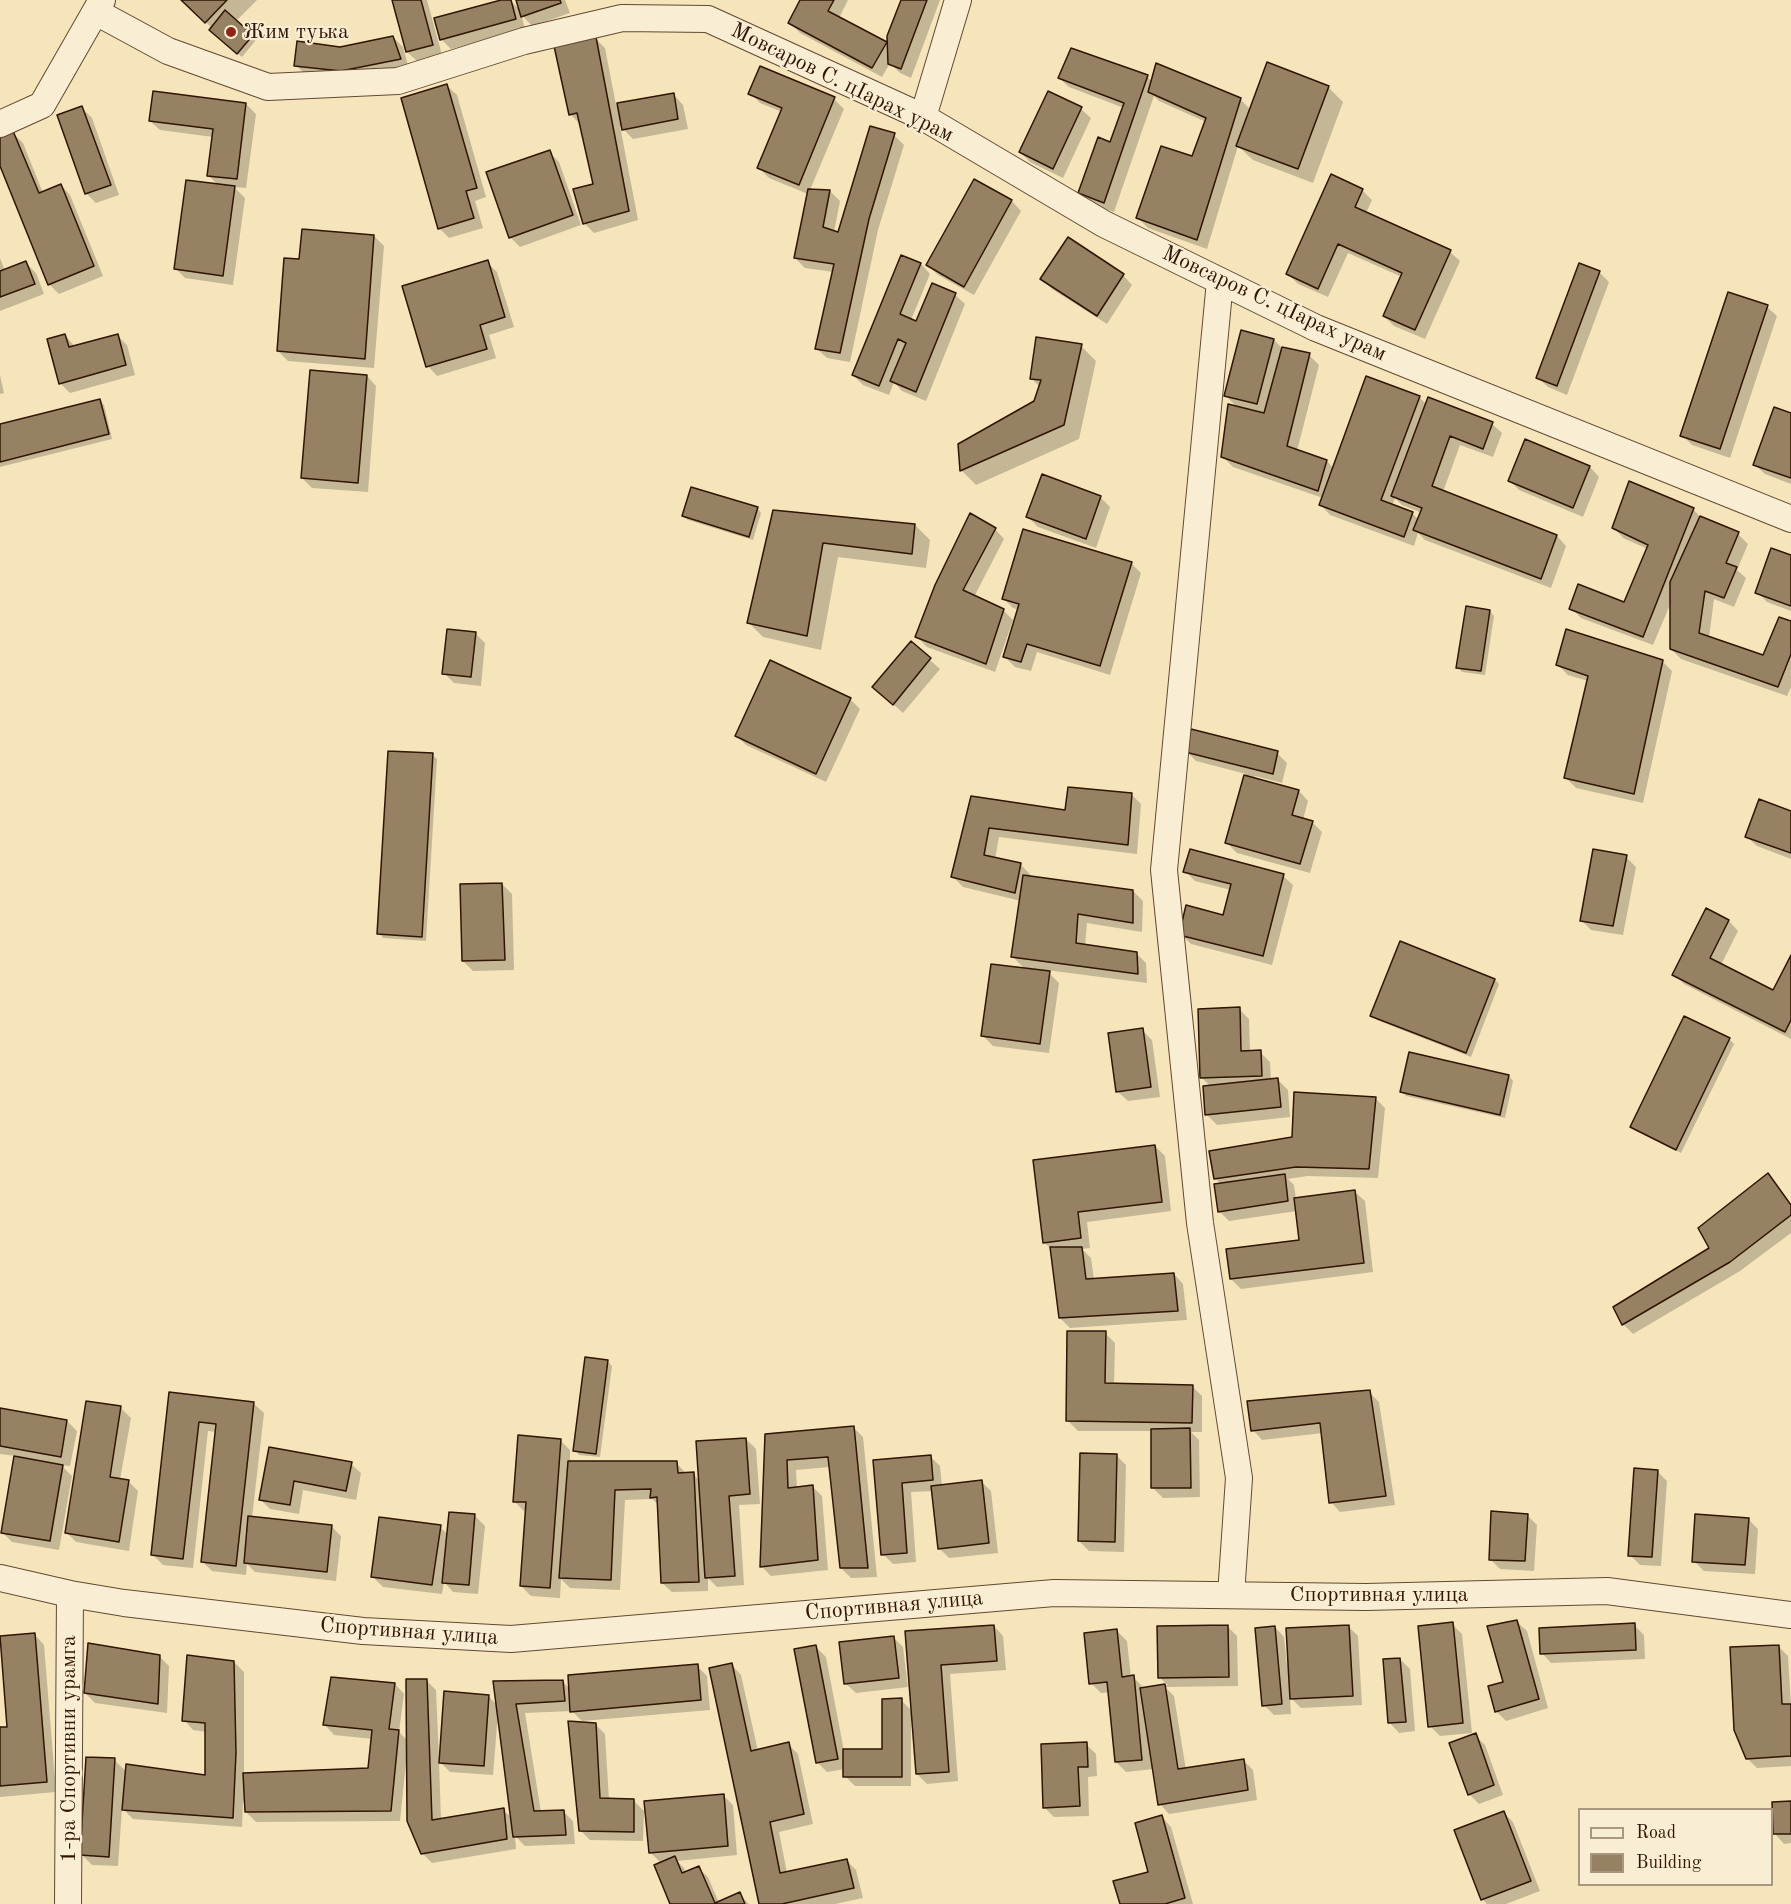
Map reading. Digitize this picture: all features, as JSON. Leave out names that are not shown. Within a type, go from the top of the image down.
[{"type":"street","points":[[922,117],[958,0]]},
{"type":"street","name":"Мовсаров С. цIарах урам","points":[[0,124],[42,105],[96,4],[168,51],[268,87],[398,81],[524,41],[622,18],[708,19],[922,117],[1104,224],[1316,328],[1791,519]]},
{"type":"street","points":[[1220,281],[1164,870],[1200,1223],[1239,1478],[1231,1595]]},
{"type":"street","name":"Спортивная улица","points":[[0,1578],[70,1594],[124,1603],[363,1631],[511,1639],[1054,1593],[1366,1597],[1607,1591],[1791,1615]]},
{"type":"street","name":"1-ра Спортивни урамга","points":[[68,1904],[70,1594]]},
{"type":"building","points":[[181,0],[227,0],[205,23]]},
{"type":"building","points":[[392,0],[421,0],[433,45],[406,52]]},
{"type":"building","points":[[501,0],[511,0],[516,19],[440,40],[434,18]]},
{"type":"building","points":[[516,0],[560,0],[561,3],[521,17]]},
{"type":"building","points":[[800,0],[834,0],[828,11],[887,42],[872,68],[788,23]]},
{"type":"building","points":[[901,0],[927,0],[901,69],[888,64],[887,36]]},
{"type":"building","name":"Жим туька","points":[[225,10],[253,35],[237,54],[209,30]]},
{"type":"building","points":[[393,36],[401,59],[341,71],[294,66],[297,41],[340,47]]},
{"type":"building","points":[[596,37],[629,211],[583,224],[573,189],[593,184],[577,113],[569,115],[554,46]]},
{"type":"building","points":[[1071,48],[1148,75],[1104,203],[1078,193],[1098,137],[1110,142],[1124,103],[1058,78]]},
{"type":"building","points":[[1267,62],[1329,86],[1298,169],[1236,146]]},
{"type":"building","points":[[1156,63],[1241,98],[1197,240],[1136,218],[1161,146],[1192,156],[1206,118],[1148,92]]},
{"type":"building","points":[[760,66],[835,97],[799,185],[757,168],[782,108],[748,94]]},
{"type":"building","points":[[447,84],[477,188],[466,191],[474,218],[438,229],[401,98]]},
{"type":"building","points":[[153,91],[246,103],[237,179],[207,176],[213,129],[149,121]]},
{"type":"building","points":[[1048,91],[1082,107],[1053,169],[1019,152]]},
{"type":"building","points":[[674,93],[678,119],[622,130],[617,103]]},
{"type":"building","points":[[82,106],[111,185],[85,194],[57,115]]},
{"type":"building","points":[[870,126],[895,133],[869,219],[840,353],[815,349],[834,264],[794,258],[808,189],[830,190],[823,227],[838,232]]},
{"type":"building","points":[[13,131],[39,193],[61,184],[94,266],[48,285],[0,166],[0,136]]},
{"type":"building","points":[[550,150],[573,215],[509,238],[486,172]]},
{"type":"building","points":[[1331,174],[1363,189],[1355,207],[1451,250],[1415,330],[1383,316],[1402,273],[1338,244],[1318,289],[1286,274]]},
{"type":"building","points":[[974,179],[1012,200],[964,287],[926,265]]},
{"type":"building","points":[[186,180],[235,186],[223,276],[174,269]]},
{"type":"building","points":[[302,229],[374,235],[365,359],[277,351],[284,258],[299,259]]},
{"type":"building","points":[[1068,237],[1124,274],[1097,316],[1040,279]]},
{"type":"building","points":[[901,255],[921,263],[900,314],[916,321],[932,283],[956,293],[916,392],[890,381],[906,343],[898,339],[879,386],[852,375]]},
{"type":"building","points":[[488,260],[505,317],[480,325],[487,349],[426,367],[402,286]]},
{"type":"building","points":[[26,261],[35,284],[0,297],[0,271]]},
{"type":"building","points":[[1579,263],[1600,271],[1557,386],[1536,378]]},
{"type":"building","points":[[1728,292],[1768,305],[1720,449],[1680,436]]},
{"type":"building","points":[[1241,330],[1274,339],[1257,404],[1224,396]]},
{"type":"building","points":[[65,334],[69,347],[118,334],[126,365],[59,384],[47,339]]},
{"type":"building","points":[[1036,337],[1082,344],[1064,425],[960,471],[958,444],[1034,401],[1041,380],[1030,379]]},
{"type":"building","points":[[1282,347],[1310,353],[1287,446],[1327,460],[1318,491],[1221,457],[1228,404],[1264,413]]},
{"type":"building","points":[[310,370],[367,375],[358,483],[301,478]]},
{"type":"building","points":[[1366,376],[1420,396],[1381,500],[1413,512],[1404,537],[1319,505]]},
{"type":"building","points":[[1428,397],[1493,422],[1483,449],[1450,436],[1432,486],[1557,535],[1541,579],[1413,530],[1422,508],[1391,496]]},
{"type":"building","points":[[100,399],[109,434],[0,462],[0,424]]},
{"type":"building","points":[[1774,407],[1791,413],[1791,478],[1753,465]]},
{"type":"building","points":[[1525,439],[1590,466],[1573,508],[1508,481]]},
{"type":"building","points":[[1042,474],[1101,496],[1086,539],[1026,517]]},
{"type":"building","points":[[1629,481],[1694,508],[1643,637],[1569,609],[1578,584],[1624,602],[1648,545],[1612,528]]},
{"type":"building","points":[[691,487],[758,507],[749,537],[682,516]]},
{"type":"building","points":[[773,510],[915,524],[912,554],[823,543],[807,636],[747,623]]},
{"type":"building","points":[[970,513],[996,528],[963,590],[1004,609],[986,664],[915,637],[935,585]]},
{"type":"building","points":[[1700,516],[1739,532],[1726,563],[1737,567],[1724,598],[1705,591],[1699,633],[1763,655],[1779,617],[1791,621],[1791,654],[1778,687],[1670,649],[1670,582]]},
{"type":"building","points":[[1023,529],[1132,562],[1100,666],[1027,644],[1021,662],[1003,657],[1019,604],[1002,599]]},
{"type":"building","points":[[1771,548],[1791,555],[1791,606],[1755,593]]},
{"type":"building","points":[[1466,606],[1490,610],[1481,671],[1456,668]]},
{"type":"building","points":[[447,629],[476,632],[471,677],[442,674]]},
{"type":"building","points":[[1566,629],[1663,660],[1634,794],[1564,778],[1588,676],[1556,665]]},
{"type":"building","points":[[911,641],[931,658],[893,705],[872,687]]},
{"type":"building","points":[[770,660],[851,698],[816,774],[735,736]]},
{"type":"building","points":[[1191,729],[1278,751],[1273,774],[1185,752]]},
{"type":"building","points":[[388,751],[433,753],[422,937],[377,934]]},
{"type":"building","points":[[1244,775],[1299,790],[1292,815],[1313,821],[1300,864],[1225,843]]},
{"type":"building","points":[[1068,787],[1132,793],[1128,845],[989,828],[984,855],[1021,863],[1015,893],[951,877],[971,796],[1065,810]]},
{"type":"building","points":[[1759,799],[1791,811],[1791,853],[1745,837]]},
{"type":"building","points":[[1190,849],[1284,874],[1263,956],[1179,935],[1186,905],[1223,915],[1231,884],[1183,872]]},
{"type":"building","points":[[1593,849],[1627,855],[1613,926],[1580,921]]},
{"type":"building","points":[[1023,875],[1133,890],[1133,923],[1078,914],[1076,943],[1137,952],[1138,974],[1011,957]]},
{"type":"building","points":[[502,883],[505,960],[462,961],[460,884]]},
{"type":"building","points":[[1706,908],[1729,920],[1710,958],[1773,990],[1791,955],[1791,1020],[1785,1032],[1672,975]]},
{"type":"building","points":[[1400,941],[1495,979],[1466,1053],[1370,1016]]},
{"type":"building","points":[[991,964],[1050,971],[1040,1044],[981,1036]]},
{"type":"building","points":[[1240,1007],[1241,1051],[1261,1050],[1262,1076],[1200,1078],[1198,1009]]},
{"type":"building","points":[[1684,1016],[1730,1038],[1676,1150],[1630,1127]]},
{"type":"building","points":[[1143,1028],[1151,1087],[1116,1092],[1108,1033]]},
{"type":"building","points":[[1409,1052],[1509,1075],[1500,1115],[1400,1092]]},
{"type":"building","points":[[1278,1078],[1281,1107],[1205,1115],[1203,1086]]},
{"type":"building","points":[[1294,1092],[1376,1097],[1369,1169],[1296,1167],[1214,1179],[1209,1151],[1292,1137]]},
{"type":"building","points":[[1155,1145],[1162,1202],[1078,1212],[1081,1238],[1043,1243],[1033,1160]]},
{"type":"building","points":[[1768,1173],[1791,1205],[1791,1215],[1730,1262],[1622,1325],[1613,1307],[1709,1248],[1698,1228]]},
{"type":"building","points":[[1285,1174],[1288,1201],[1218,1212],[1214,1184]]},
{"type":"building","points":[[1355,1190],[1364,1263],[1230,1279],[1226,1249],[1299,1240],[1294,1198]]},
{"type":"building","points":[[1050,1247],[1082,1247],[1086,1279],[1174,1273],[1178,1311],[1059,1318]]},
{"type":"building","points":[[1067,1331],[1106,1331],[1105,1383],[1193,1385],[1192,1423],[1066,1421]]},
{"type":"building","points":[[585,1357],[608,1360],[596,1454],[573,1451]]},
{"type":"building","points":[[1370,1390],[1386,1496],[1329,1503],[1320,1423],[1251,1431],[1247,1401]]},
{"type":"building","points":[[169,1392],[254,1402],[236,1566],[201,1562],[216,1424],[199,1422],[183,1559],[151,1555]]},
{"type":"building","points":[[86,1401],[121,1406],[110,1477],[129,1480],[119,1542],[65,1533]]},
{"type":"building","points":[[0,1408],[67,1420],[61,1457],[0,1446]]},
{"type":"building","points":[[854,1426],[868,1568],[840,1568],[828,1457],[787,1460],[788,1488],[813,1485],[818,1560],[760,1567],[765,1434]]},
{"type":"building","points":[[1190,1428],[1191,1488],[1151,1488],[1151,1429]]},
{"type":"building","points":[[518,1435],[561,1439],[550,1588],[520,1586],[526,1502],[513,1502]]},
{"type":"building","points":[[746,1438],[750,1494],[729,1496],[735,1576],[705,1578],[696,1441]]},
{"type":"building","points":[[269,1447],[352,1462],[346,1491],[294,1481],[290,1505],[259,1500]]},
{"type":"building","points":[[1080,1453],[1117,1454],[1115,1542],[1078,1541]]},
{"type":"building","points":[[931,1455],[933,1480],[902,1483],[907,1553],[881,1555],[873,1460]]},
{"type":"building","points":[[14,1456],[63,1465],[50,1541],[1,1533]]},
{"type":"building","points":[[568,1461],[677,1461],[678,1473],[694,1472],[699,1582],[661,1583],[657,1497],[650,1498],[651,1489],[615,1490],[611,1580],[559,1578]]},
{"type":"building","points":[[1634,1468],[1658,1470],[1652,1557],[1628,1556]]},
{"type":"building","points":[[982,1480],[989,1543],[938,1549],[931,1486]]},
{"type":"building","points":[[1491,1511],[1528,1514],[1525,1561],[1489,1560]]},
{"type":"building","points":[[449,1512],[475,1514],[469,1585],[442,1583]]},
{"type":"building","points":[[1695,1514],[1749,1518],[1745,1565],[1692,1562]]},
{"type":"building","points":[[248,1516],[332,1525],[327,1572],[244,1563]]},
{"type":"building","points":[[379,1517],[441,1525],[432,1585],[371,1577]]},
{"type":"building","points":[[1517,1620],[1539,1699],[1495,1712],[1488,1686],[1503,1682],[1487,1626]]},
{"type":"building","points":[[1453,1622],[1463,1723],[1428,1727],[1418,1626]]},
{"type":"building","points":[[1635,1623],[1636,1650],[1540,1654],[1539,1628]]},
{"type":"building","points":[[994,1625],[997,1661],[941,1665],[949,1772],[916,1774],[905,1631]]},
{"type":"building","points":[[1228,1625],[1229,1677],[1158,1678],[1157,1626]]},
{"type":"building","points":[[1349,1625],[1353,1696],[1290,1699],[1286,1628]]},
{"type":"building","points":[[1275,1626],[1282,1704],[1262,1706],[1255,1628]]},
{"type":"building","points":[[1117,1629],[1122,1677],[1134,1675],[1142,1760],[1115,1762],[1107,1682],[1089,1684],[1084,1633]]},
{"type":"building","points":[[35,1633],[47,1782],[0,1786],[0,1727],[7,1727],[0,1636]]},
{"type":"building","points":[[894,1636],[899,1678],[844,1684],[839,1642]]},
{"type":"building","points":[[88,1643],[160,1655],[158,1704],[84,1693]]},
{"type":"building","points":[[816,1645],[838,1759],[816,1763],[794,1649]]},
{"type":"building","points":[[1779,1645],[1782,1704],[1791,1704],[1791,1756],[1746,1759],[1734,1730],[1730,1647]]},
{"type":"building","points":[[187,1655],[234,1661],[236,1753],[233,1818],[122,1810],[126,1764],[205,1775],[205,1723],[182,1721]]},
{"type":"building","points":[[1400,1658],[1406,1722],[1388,1723],[1383,1659]]},
{"type":"building","points":[[732,1663],[751,1751],[789,1742],[804,1814],[770,1822],[780,1873],[847,1859],[854,1888],[782,1904],[759,1904],[709,1668]]},
{"type":"building","points":[[698,1664],[701,1700],[570,1712],[568,1675]]},
{"type":"building","points":[[331,1677],[395,1683],[389,1729],[399,1730],[391,1811],[245,1812],[243,1773],[368,1768],[372,1730],[323,1725]]},
{"type":"building","points":[[406,1679],[427,1679],[432,1820],[504,1808],[507,1839],[421,1854],[407,1821]]},
{"type":"building","points":[[563,1680],[565,1701],[516,1704],[534,1811],[564,1810],[566,1835],[513,1837],[493,1681]]},
{"type":"building","points":[[1165,1684],[1178,1769],[1244,1759],[1248,1790],[1158,1805],[1140,1688]]},
{"type":"building","points":[[444,1691],[489,1695],[484,1766],[439,1763]]},
{"type":"building","points":[[902,1698],[902,1777],[843,1777],[843,1749],[882,1749],[882,1699]]},
{"type":"building","points":[[568,1721],[596,1723],[600,1798],[634,1799],[634,1832],[579,1831]]},
{"type":"building","points":[[1476,1733],[1494,1785],[1468,1795],[1449,1743]]},
{"type":"building","points":[[1087,1742],[1088,1767],[1078,1767],[1080,1806],[1043,1808],[1041,1744]]},
{"type":"building","points":[[86,1757],[115,1758],[109,1857],[80,1855]]},
{"type":"building","points":[[724,1794],[728,1846],[649,1853],[644,1801]]},
{"type":"building","points":[[1791,1801],[1791,1834],[1773,1834],[1772,1802]]},
{"type":"building","points":[[1504,1811],[1531,1881],[1481,1900],[1454,1830]]},
{"type":"building","points":[[1162,1815],[1185,1898],[1165,1904],[1120,1904],[1113,1881],[1148,1872],[1135,1823]]},
{"type":"building","points":[[675,1856],[682,1873],[699,1866],[715,1903],[740,1892],[745,1904],[670,1904],[654,1865]]},
{"type":"place","name":"Жим туька","points":[[231,32]]}]
